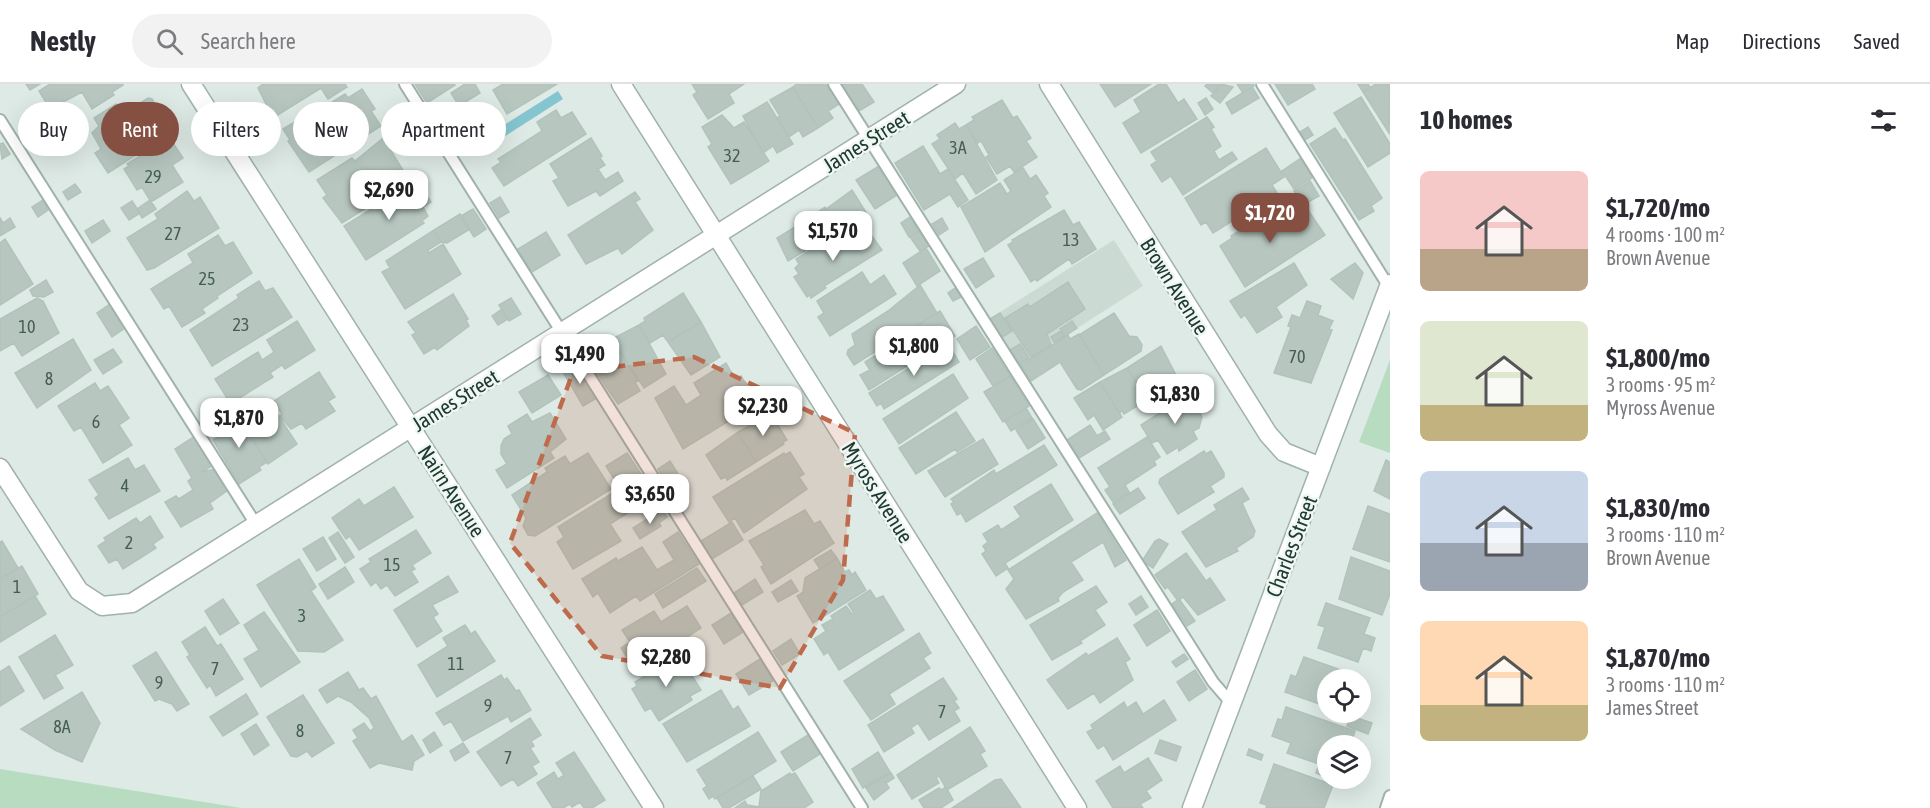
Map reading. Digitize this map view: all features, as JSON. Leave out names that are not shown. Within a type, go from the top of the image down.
[{"type":"street","name":"Nairn Avenue","points":[[191,84],[654,808]]},
{"type":"street","name":"Myross Avenue","points":[[621,84],[1077,808]]},
{"type":"street","name":"James Street","points":[[0,468],[79,591],[102,606],[132,603],[956,84]]},
{"type":"street","name":"Brown Avenue","points":[[1049,84],[1268,434],[1284,452],[1321,467]]},
{"type":"street","name":"Charles Street","points":[[1192,808],[1390,285]]},
{"type":"lane","points":[[405,84],[862,808]]},
{"type":"lane","points":[[834,84],[1213,682],[1232,704]]},
{"type":"lane","points":[[1262,84],[1390,285]]},
{"type":"lane","points":[[0,120],[257,526]]},
{"type":"lane","points":[[1386,808],[1390,796]]},
{"type":"highlighted area","points":[[694,357],[855,433],[843,580],[780,688],[602,656],[510,543],[573,372]]},
{"type":"shaded area","points":[[1114,240],[1143,286],[1018,366],[989,319]]},
{"type":"green space","points":[[1390,360],[1390,453],[1359,442]]},
{"type":"green space","points":[[0,769],[241,808],[0,808]]},
{"type":"water","points":[[558,91],[563,99],[506,136],[506,124]]},
{"type":"building","points":[[26,84],[40,84],[30,90]]},
{"type":"building","points":[[50,84],[123,84],[112,92],[114,95],[92,109],[82,92],[63,102],[46,102],[39,91]]},
{"type":"building","points":[[263,84],[345,84],[347,87],[328,99],[321,88],[299,102],[293,102],[293,106],[281,113],[281,102],[265,102],[258,88]]},
{"type":"building","points":[[415,84],[455,85],[429,102]]},
{"type":"building","points":[[465,84],[475,84],[480,93],[465,102],[457,102],[451,93]]},
{"type":"building","points":[[503,84],[557,84],[507,114],[506,102],[500,102],[493,90]]},
{"type":"building","points":[[692,84],[744,84],[729,94],[734,103],[708,119],[693,95],[697,92]]},
{"type":"building","points":[[797,84],[827,85],[839,104],[828,111],[833,118],[818,128],[793,87]]},
{"type":"building","points":[[842,84],[862,84],[874,102],[859,111]]},
{"type":"building","points":[[1100,84],[1151,84],[1115,107]]},
{"type":"building","points":[[1159,84],[1166,84],[1178,103],[1184,99],[1197,119],[1141,153],[1123,123],[1141,112],[1134,100]]},
{"type":"building","points":[[1221,84],[1213,93],[1205,86]]},
{"type":"building","points":[[1221,84],[1233,87],[1220,103],[1211,96]]},
{"type":"building","points":[[1237,84],[1253,84],[1254,86],[1243,93]]},
{"type":"building","points":[[1275,84],[1312,84],[1315,89],[1288,105]]},
{"type":"building","points":[[1358,84],[1368,84],[1370,88],[1363,92]]},
{"type":"building","points":[[1376,84],[1390,84],[1389,133],[1363,92]]},
{"type":"building","points":[[793,87],[818,128],[803,137],[799,130],[789,137],[777,118],[780,116],[770,100]]},
{"type":"building","points":[[1252,87],[1259,98],[1232,114],[1226,103]]},
{"type":"building","points":[[362,89],[375,109],[371,111],[381,126],[369,134],[369,102],[332,102],[345,94],[348,98]]},
{"type":"building","points":[[1361,97],[1390,144],[1390,153],[1368,167],[1334,113]]},
{"type":"building","points":[[148,98],[154,102],[142,102]]},
{"type":"building","points":[[1206,98],[1213,109],[1205,115],[1198,103]]},
{"type":"building","points":[[1002,100],[1013,118],[1017,116],[1031,138],[1026,141],[1037,157],[1014,172],[1010,166],[997,174],[986,157],[989,155],[981,141],[978,143],[966,125],[974,120],[972,117]]},
{"type":"building","points":[[767,102],[793,144],[777,153],[773,146],[763,153],[743,116]]},
{"type":"building","points":[[556,110],[561,118],[572,112],[586,134],[504,186],[492,168],[501,162],[498,159],[542,131],[537,122]]},
{"type":"building","points":[[101,114],[101,149],[92,133],[99,126],[94,118]]},
{"type":"building","points":[[722,115],[734,128],[744,122],[769,161],[731,184],[708,147],[712,144],[702,127]]},
{"type":"building","points":[[1207,117],[1214,127],[1211,129],[1221,146],[1214,151],[1219,160],[1232,152],[1237,159],[1183,195],[1171,176],[1162,182],[1151,165],[1157,161],[1151,152]]},
{"type":"building","points":[[293,123],[293,148],[288,141],[290,140],[283,129]]},
{"type":"building","points":[[955,123],[959,129],[966,125],[997,180],[976,194],[963,173],[955,179],[932,144],[940,139],[937,135]]},
{"type":"building","points":[[1308,127],[1313,135],[1305,140],[1300,132]]},
{"type":"building","points":[[1335,128],[1343,140],[1345,139],[1382,198],[1371,206],[1374,211],[1359,220],[1310,144]]},
{"type":"building","points":[[591,138],[605,165],[598,169],[605,180],[618,172],[623,181],[600,196],[596,191],[568,206],[553,181],[559,178],[550,164]]},
{"type":"building","points":[[381,140],[381,156],[394,156],[406,175],[379,193],[382,198],[342,223],[323,198],[327,195],[317,180],[352,158],[355,161],[361,156],[369,156],[369,150]]},
{"type":"building","points":[[3,143],[10,154],[2,159],[0,144]]},
{"type":"building","points":[[923,146],[940,174],[948,169],[968,200],[958,207],[950,194],[924,210],[895,163]]},
{"type":"building","points":[[1266,148],[1284,177],[1272,185],[1277,193],[1213,233],[1206,222],[1201,225],[1185,198]]},
{"type":"building","points":[[101,149],[101,156],[134,156],[108,173],[95,153]]},
{"type":"building","points":[[179,152],[183,158],[172,165],[183,182],[151,202],[142,187],[137,190],[124,169],[129,166],[127,164],[140,156],[179,156]]},
{"type":"building","points":[[298,156],[334,156],[309,172]]},
{"type":"building","points":[[1301,158],[1313,177],[1294,189],[1282,171]]},
{"type":"building","points":[[879,166],[897,195],[875,209],[856,180]]},
{"type":"building","points":[[1023,168],[1030,179],[1036,175],[1048,193],[1044,196],[1051,207],[985,252],[961,207],[1000,183],[1007,194],[1011,191],[1004,180]]},
{"type":"building","points":[[1310,181],[1319,196],[1303,205],[1294,191]]},
{"type":"building","points":[[75,184],[81,192],[68,200],[63,192]]},
{"type":"building","points":[[402,186],[416,189],[415,194],[423,189],[431,202],[423,207],[428,216],[422,221],[424,223],[366,260],[344,226],[401,191]]},
{"type":"building","points":[[852,190],[867,214],[788,261],[777,238],[808,219],[811,222],[815,220],[812,216]]},
{"type":"building","points":[[187,191],[194,201],[200,197],[219,228],[147,270],[127,238],[158,219],[155,214]]},
{"type":"building","points":[[635,192],[640,199],[635,202],[653,230],[622,254],[618,248],[586,264],[568,235]]},
{"type":"building","points":[[500,197],[509,212],[499,218],[490,203]]},
{"type":"building","points":[[43,200],[48,210],[38,217],[32,207]]},
{"type":"building","points":[[150,200],[156,209],[142,218],[137,209]]},
{"type":"building","points":[[132,201],[140,213],[129,220],[121,208]]},
{"type":"building","points":[[473,209],[486,229],[474,237],[461,216]]},
{"type":"building","points":[[1279,209],[1287,223],[1308,210],[1325,235],[1245,287],[1220,246],[1242,229],[1243,231]]},
{"type":"building","points":[[1064,210],[1073,225],[1079,222],[1096,249],[1072,264],[1069,259],[1037,281],[1035,279],[1031,282],[1008,245],[1013,242],[1012,240]]},
{"type":"building","points":[[460,214],[470,229],[447,243],[441,242],[434,230]]},
{"type":"building","points":[[910,217],[919,231],[909,237],[901,223]]},
{"type":"building","points":[[0,218],[3,223],[10,218],[15,227],[0,236]]},
{"type":"building","points":[[942,218],[948,229],[939,235],[932,224]]},
{"type":"building","points":[[103,220],[110,231],[92,243],[85,231]]},
{"type":"building","points":[[852,228],[862,243],[872,236],[882,250],[824,286],[826,288],[811,298],[810,295],[807,297],[794,277],[799,274],[795,268],[799,264],[796,259],[817,246],[820,251]]},
{"type":"building","points":[[434,230],[441,242],[428,250],[429,253],[443,244],[461,274],[405,309],[382,272],[390,268],[386,261]]},
{"type":"building","points":[[919,231],[929,246],[920,251],[910,237]]},
{"type":"building","points":[[546,232],[560,255],[532,272],[518,249]]},
{"type":"building","points":[[218,235],[225,246],[233,242],[252,273],[217,296],[218,298],[202,309],[205,313],[182,327],[169,306],[164,309],[151,289],[193,263],[188,254]]},
{"type":"building","points":[[5,239],[33,284],[0,305],[0,243]]},
{"type":"building","points":[[926,248],[940,271],[917,286],[903,263]]},
{"type":"building","points":[[983,258],[994,276],[976,288],[964,269]]},
{"type":"building","points":[[1294,263],[1307,285],[1276,307],[1282,317],[1257,333],[1245,315],[1241,318],[1230,301]]},
{"type":"building","points":[[1355,263],[1363,273],[1353,299],[1331,279]]},
{"type":"building","points":[[862,272],[870,285],[884,275],[896,294],[830,336],[818,317],[824,313],[817,301]]},
{"type":"building","points":[[46,280],[53,292],[44,297],[33,296],[30,290]]},
{"type":"building","points":[[259,281],[265,291],[273,288],[292,317],[212,366],[190,330],[239,298],[237,295]]},
{"type":"building","points":[[1068,282],[1085,309],[1047,334],[1051,345],[1031,357],[1005,318],[1028,304],[1030,307]]},
{"type":"building","points":[[920,285],[937,313],[854,365],[847,354],[848,350],[855,345],[852,334],[888,311]]},
{"type":"building","points":[[955,288],[961,297],[953,301],[948,293]]},
{"type":"building","points":[[683,293],[701,322],[668,342],[663,335],[650,343],[639,325],[645,321],[644,318]]},
{"type":"building","points":[[453,294],[468,319],[466,320],[469,326],[437,350],[435,347],[424,354],[412,335],[416,333],[408,322]]},
{"type":"building","points":[[37,298],[43,301],[59,333],[22,356],[14,343],[0,351],[0,319]]},
{"type":"building","points":[[511,298],[521,314],[509,321],[499,305]]},
{"type":"building","points":[[1307,301],[1321,306],[1318,315],[1333,321],[1329,329],[1332,330],[1311,383],[1274,373],[1291,327],[1288,326],[1292,315],[1300,318]]},
{"type":"building","points":[[110,304],[125,328],[112,337],[97,313]]},
{"type":"building","points":[[502,309],[508,319],[498,325],[492,316]]},
{"type":"building","points":[[940,311],[955,336],[869,390],[860,375],[870,370],[865,362],[881,352],[879,350]]},
{"type":"building","points":[[1000,313],[1012,331],[1001,338],[990,319]]},
{"type":"building","points":[[1114,313],[1129,336],[1137,337],[1142,345],[1141,351],[1104,375],[1079,335]]},
{"type":"building","points":[[297,321],[315,350],[285,369],[282,365],[270,373],[273,377],[227,406],[224,400],[227,398],[215,379],[258,352],[262,360],[274,352],[267,340]]},
{"type":"building","points":[[1072,321],[1077,328],[1065,336],[1060,329]]},
{"type":"building","points":[[701,322],[720,357],[691,375],[668,342]]},
{"type":"building","points":[[639,325],[666,374],[644,388],[612,339]]},
{"type":"building","points":[[976,326],[990,347],[970,360],[957,339]]},
{"type":"building","points":[[1061,331],[1064,336],[1054,342],[1051,337]]},
{"type":"building","points":[[1079,334],[1104,375],[1081,390],[1077,389],[1060,362],[1031,381],[1021,365],[1068,335],[1070,339]]},
{"type":"building","points":[[73,339],[91,370],[37,408],[15,373]]},
{"type":"building","points":[[612,339],[638,381],[635,382],[640,391],[618,404],[586,358]]},
{"type":"building","points":[[948,344],[959,362],[884,409],[881,403],[877,406],[869,393]]},
{"type":"building","points":[[1020,344],[1029,358],[1019,364],[1010,350]]},
{"type":"building","points":[[1161,346],[1178,379],[1173,382],[1180,395],[1160,408],[1151,394],[1146,397],[1127,368]]},
{"type":"building","points":[[992,348],[1010,376],[993,386],[976,359]]},
{"type":"building","points":[[113,349],[122,362],[103,374],[94,360]]},
{"type":"building","points":[[726,363],[735,379],[741,376],[752,393],[744,398],[750,408],[683,449],[655,398],[674,386],[686,405],[701,395],[694,383]]},
{"type":"building","points":[[576,364],[597,398],[583,406],[563,372]]},
{"type":"building","points":[[1127,368],[1147,400],[1124,414],[1122,411],[1119,413],[1100,382]]},
{"type":"building","points":[[319,372],[335,397],[328,401],[335,411],[306,429],[302,423],[291,429],[280,416],[282,414],[274,401]]},
{"type":"building","points":[[953,374],[968,398],[899,444],[883,419]]},
{"type":"building","points":[[548,375],[561,395],[532,413],[519,392]]},
{"type":"building","points":[[1010,376],[1029,406],[1003,422],[984,392]]},
{"type":"building","points":[[1100,382],[1122,417],[1103,430],[1094,415],[1088,420],[1074,398]]},
{"type":"building","points":[[95,383],[100,391],[108,386],[129,418],[119,425],[132,445],[103,463],[81,427],[74,431],[58,406]]},
{"type":"building","points":[[1189,394],[1202,417],[1199,428],[1193,431],[1197,439],[1179,451],[1178,447],[1167,454],[1158,440],[1152,443],[1141,425]]},
{"type":"building","points":[[271,404],[297,444],[268,464],[243,422]]},
{"type":"building","points":[[1026,408],[1032,418],[1011,431],[1005,421]]},
{"type":"building","points":[[233,412],[267,462],[259,467],[261,470],[239,484],[213,440],[224,434],[217,422]]},
{"type":"building","points":[[956,412],[975,441],[957,452],[955,449],[916,474],[899,448]]},
{"type":"building","points":[[550,413],[566,439],[550,452],[554,458],[507,488],[496,470],[507,464],[501,454],[501,446],[504,439],[512,434],[508,426],[527,414],[532,422]]},
{"type":"building","points":[[771,414],[787,440],[756,462],[738,432]]},
{"type":"building","points":[[1033,419],[1045,438],[1028,449],[1016,430]]},
{"type":"building","points":[[1090,425],[1097,436],[1105,431],[1110,439],[1079,458],[1067,440]]},
{"type":"building","points":[[738,432],[756,462],[727,480],[726,477],[721,479],[706,455]]},
{"type":"building","points":[[195,436],[213,465],[202,472],[215,469],[228,490],[210,503],[213,509],[181,527],[165,502],[176,496],[179,499],[193,490],[188,481],[192,478],[175,449]]},
{"type":"building","points":[[1147,437],[1160,457],[1154,461],[1156,465],[1125,485],[1129,492],[1113,502],[1105,490],[1110,487],[1098,468]]},
{"type":"building","points":[[983,439],[998,464],[945,497],[928,471]]},
{"type":"building","points":[[1044,445],[1057,465],[966,522],[961,513],[957,515],[951,499],[994,470],[996,474]]},
{"type":"building","points":[[1204,451],[1206,454],[1211,451],[1224,477],[1210,486],[1214,492],[1178,514],[1159,483],[1160,479]]},
{"type":"building","points":[[790,452],[804,474],[799,477],[807,489],[744,533],[735,518],[729,522],[713,497],[784,453],[785,455]]},
{"type":"building","points":[[588,453],[611,489],[535,536],[528,535],[523,526],[526,518],[512,495],[547,472],[545,468],[565,456],[570,464]]},
{"type":"building","points":[[627,453],[641,474],[619,487],[606,466]]},
{"type":"building","points":[[128,458],[135,470],[144,465],[160,491],[109,519],[95,498],[99,495],[89,480]]},
{"type":"building","points":[[1386,460],[1390,462],[1390,499],[1374,491]]},
{"type":"building","points":[[670,461],[680,477],[668,485],[658,469]]},
{"type":"building","points":[[1051,484],[1073,520],[1005,563],[1008,568],[996,576],[982,554],[986,551],[983,546],[988,542],[983,534],[998,525],[1001,530],[1021,517],[1014,507]]},
{"type":"building","points":[[624,486],[637,507],[610,524],[621,541],[573,569],[557,542],[564,537],[558,527]]},
{"type":"building","points":[[394,487],[413,517],[359,550],[350,536],[346,539],[332,518],[359,499],[364,506]]},
{"type":"building","points":[[1138,488],[1145,498],[1120,514],[1113,504]]},
{"type":"building","points":[[1242,488],[1249,499],[1242,503],[1255,531],[1253,537],[1236,548],[1238,551],[1206,567],[1182,532],[1217,510],[1214,505]]},
{"type":"building","points":[[1368,506],[1390,514],[1390,562],[1353,549]]},
{"type":"building","points":[[662,510],[667,517],[659,523],[661,526],[640,539],[633,528]]},
{"type":"building","points":[[805,510],[814,524],[820,521],[834,543],[771,584],[761,567],[764,565],[749,541]]},
{"type":"building","points":[[1097,513],[1126,560],[1115,567],[1103,542],[1071,562],[1083,580],[1063,592],[1058,598],[1059,601],[1026,619],[1006,589],[1014,579],[1008,570]]},
{"type":"building","points":[[150,516],[163,537],[153,544],[156,548],[123,569],[117,559],[109,563],[98,546],[106,541],[104,538],[136,518],[140,523]]},
{"type":"building","points":[[732,522],[743,540],[712,559],[701,541]]},
{"type":"building","points":[[416,530],[431,553],[412,565],[415,569],[411,571],[418,582],[395,596],[387,585],[381,589],[376,582],[371,586],[360,569],[371,562],[369,559]]},
{"type":"building","points":[[338,532],[354,557],[345,563],[329,538]]},
{"type":"building","points":[[678,532],[699,564],[640,601],[636,596],[610,613],[598,593],[593,597],[582,579],[616,558],[618,561],[642,547],[657,570],[674,560],[663,542]]},
{"type":"building","points":[[323,537],[336,559],[317,571],[303,549]]},
{"type":"building","points":[[1159,539],[1168,544],[1153,568],[1142,561],[1155,541]]},
{"type":"building","points":[[2,541],[18,568],[0,579],[0,542]]},
{"type":"building","points":[[831,550],[837,558],[820,569],[814,560]]},
{"type":"building","points":[[1186,553],[1206,581],[1210,578],[1225,600],[1198,615],[1183,597],[1178,601],[1168,587],[1165,589],[1155,575]]},
{"type":"building","points":[[1351,557],[1390,571],[1390,594],[1382,615],[1339,599]]},
{"type":"building","points":[[837,558],[845,572],[849,570],[852,575],[855,572],[866,590],[813,623],[797,596],[803,592],[805,578]]},
{"type":"building","points":[[299,559],[316,587],[311,591],[343,640],[324,652],[298,651],[257,585]]},
{"type":"building","points":[[22,566],[38,594],[0,617],[0,579]]},
{"type":"building","points":[[345,567],[354,582],[328,599],[319,584]]},
{"type":"building","points":[[697,568],[706,581],[663,608],[655,594]]},
{"type":"building","points":[[448,576],[458,592],[432,605],[438,614],[433,617],[442,631],[417,647],[394,610]]},
{"type":"building","points":[[755,579],[763,592],[742,605],[734,593]]},
{"type":"building","points":[[791,580],[798,591],[778,602],[772,592]]},
{"type":"building","points":[[1096,586],[1107,602],[1095,610],[1105,625],[1080,641],[1082,643],[1052,660],[1030,625]]},
{"type":"building","points":[[870,590],[876,599],[883,596],[904,630],[839,670],[828,652],[824,655],[814,639],[826,631],[822,625],[833,619],[831,616],[846,606],[852,614],[854,613],[848,604]]},
{"type":"building","points":[[35,596],[46,614],[0,642],[0,617]]},
{"type":"building","points":[[1141,596],[1148,607],[1136,615],[1129,604]]},
{"type":"building","points":[[223,599],[239,623],[220,635],[205,611]]},
{"type":"building","points":[[1179,599],[1195,621],[1187,626],[1172,604]]},
{"type":"building","points":[[1326,603],[1370,618],[1364,634],[1375,638],[1371,651],[1363,648],[1358,662],[1318,648],[1325,627],[1318,625]]},
{"type":"building","points":[[687,606],[701,628],[635,670],[621,648],[630,642],[622,630],[654,611],[661,622]]},
{"type":"building","points":[[1157,610],[1170,631],[1147,646],[1134,625]]},
{"type":"building","points":[[264,612],[300,662],[261,687],[244,659],[259,650],[244,625]]},
{"type":"building","points":[[731,613],[743,632],[724,644],[712,625]]},
{"type":"building","points":[[465,625],[471,634],[475,631],[495,661],[437,697],[418,665],[448,646],[443,638]]},
{"type":"building","points":[[205,627],[217,646],[221,644],[243,679],[216,696],[210,685],[207,688],[187,657],[190,655],[182,642]]},
{"type":"building","points":[[919,633],[931,653],[923,658],[930,668],[889,694],[895,704],[871,720],[844,681]]},
{"type":"building","points":[[55,635],[73,665],[55,675],[63,688],[44,699],[19,657]]},
{"type":"building","points":[[1117,638],[1130,659],[1125,662],[1133,680],[1100,703],[1094,693],[1068,709],[1047,680],[1086,653],[1088,656]]},
{"type":"building","points":[[791,639],[800,654],[782,665],[773,651]]},
{"type":"building","points":[[156,652],[189,704],[177,711],[172,704],[159,699],[155,701],[133,666]]},
{"type":"building","points":[[1184,654],[1188,659],[1176,667],[1172,662]]},
{"type":"building","points":[[679,655],[701,690],[690,696],[692,700],[659,721],[651,708],[645,711],[632,689],[637,686],[635,682]]},
{"type":"building","points":[[1304,657],[1338,669],[1317,669],[1317,703],[1285,692],[1291,675],[1296,677]]},
{"type":"building","points":[[760,659],[773,681],[749,695],[736,674]]},
{"type":"building","points":[[9,666],[24,691],[0,706],[0,672]]},
{"type":"building","points":[[1195,670],[1207,689],[1189,701],[1177,682]]},
{"type":"building","points":[[348,672],[359,690],[363,688],[371,699],[376,696],[402,742],[412,735],[424,755],[414,761],[412,770],[379,763],[370,768],[353,741],[358,738],[353,730],[364,723],[370,731],[374,728],[369,718],[351,702],[338,696],[327,703],[319,690]]},
{"type":"building","points":[[501,675],[504,680],[507,678],[516,691],[519,690],[531,710],[511,722],[508,716],[463,741],[451,721],[444,725],[436,713]]},
{"type":"building","points":[[943,678],[957,699],[954,701],[959,708],[954,711],[960,721],[929,740],[918,723],[911,728],[914,733],[884,752],[868,725]]},
{"type":"building","points":[[721,690],[733,710],[738,706],[750,726],[687,762],[663,724]]},
{"type":"building","points":[[82,692],[100,723],[82,762],[55,750],[21,729]]},
{"type":"building","points":[[246,694],[258,714],[223,736],[210,717]]},
{"type":"building","points":[[303,695],[334,743],[312,757],[307,751],[297,757],[291,756],[267,717]]},
{"type":"building","points":[[1164,700],[1176,720],[1113,760],[1104,745],[1098,749],[1087,732],[1093,729],[1091,725],[1124,702],[1127,708],[1136,702],[1143,714]]},
{"type":"building","points":[[1286,707],[1317,718],[1317,723],[1332,723],[1355,731],[1354,735],[1317,735],[1317,763],[1287,753],[1291,743],[1272,736],[1278,719],[1282,720]]},
{"type":"building","points":[[530,718],[541,735],[531,741],[534,746],[530,748],[539,762],[532,766],[537,774],[518,786],[513,779],[501,786],[477,752]]},
{"type":"building","points":[[1348,723],[1372,723],[1368,734],[1347,726]]},
{"type":"building","points":[[256,724],[269,745],[254,755],[241,734]]},
{"type":"building","points":[[970,727],[985,751],[980,754],[987,766],[947,790],[939,776],[936,778],[939,783],[912,799],[897,775]]},
{"type":"building","points":[[434,732],[442,745],[430,753],[423,740]]},
{"type":"building","points":[[758,732],[776,761],[715,799],[713,796],[709,799],[703,789],[707,786],[697,770]]},
{"type":"building","points":[[811,733],[823,752],[793,771],[781,752]]},
{"type":"building","points":[[1160,740],[1181,747],[1176,761],[1155,753]]},
{"type":"building","points":[[463,743],[469,752],[455,761],[450,751]]},
{"type":"building","points":[[1249,749],[1263,755],[1261,760],[1247,755]]},
{"type":"building","points":[[574,752],[605,800],[592,808],[584,808],[580,802],[572,807],[570,804],[563,808],[553,808],[537,783],[554,772],[558,779],[564,775],[556,763]]},
{"type":"building","points":[[878,752],[890,772],[863,788],[852,769]]},
{"type":"building","points":[[1148,758],[1162,780],[1146,791],[1151,798],[1140,804],[1143,808],[1113,808],[1096,781],[1120,766],[1124,773]]},
{"type":"building","points":[[1274,764],[1317,779],[1317,789],[1331,789],[1324,808],[1266,808],[1267,805],[1260,803]]},
{"type":"building","points":[[790,773],[791,775],[795,773],[813,802],[804,808],[735,808],[745,801],[747,805],[759,807],[761,791]]},
{"type":"building","points":[[891,773],[894,778],[886,783],[889,788],[874,800],[866,788]]},
{"type":"building","points":[[753,776],[761,789],[729,808],[723,808],[717,798]]},
{"type":"building","points":[[1001,779],[1021,808],[952,808],[995,780]]},
{"type":"building","points":[[946,787],[953,800],[941,808],[924,808],[919,800],[939,788],[941,790]]}]
